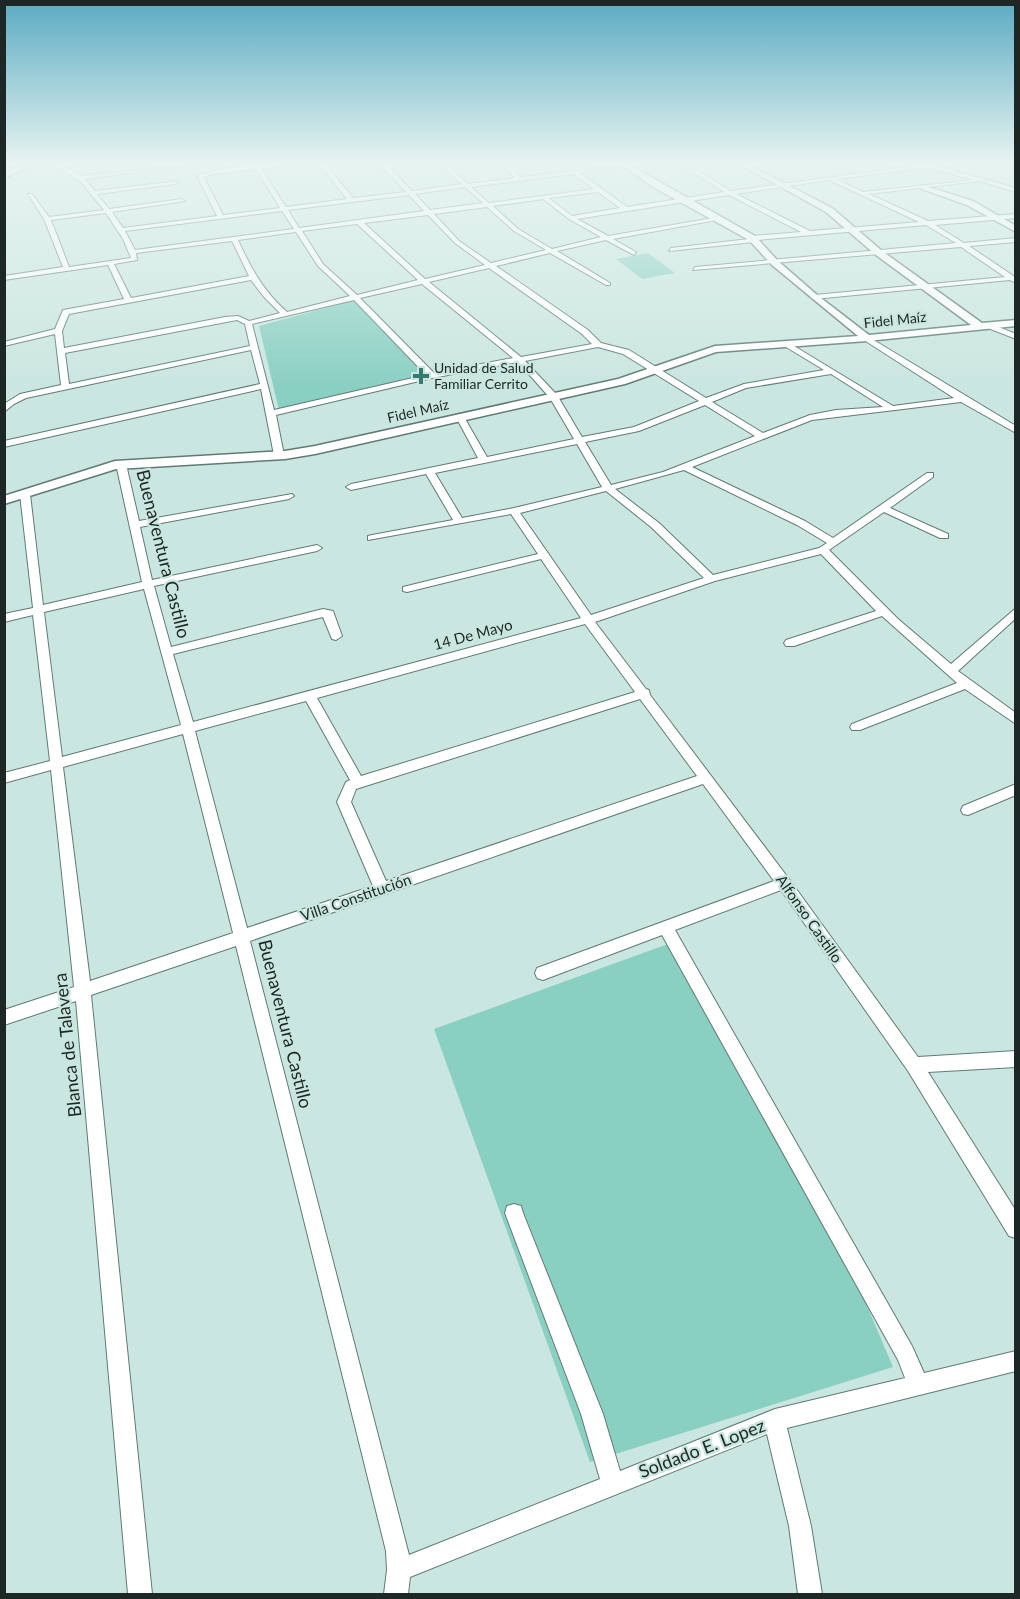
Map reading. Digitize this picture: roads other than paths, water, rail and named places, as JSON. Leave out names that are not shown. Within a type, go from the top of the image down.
[{"type":"street","points":[[55,240],[67,270]]},
{"type":"street","points":[[4,278],[133,260],[135,258],[125,240]]},
{"type":"street","points":[[132,252],[222,240]]},
{"type":"street","points":[[235,240],[251,278],[262,293],[284,313]]},
{"type":"street","points":[[303,240],[320,265],[354,296],[432,376]]},
{"type":"street","points":[[378,240],[423,281],[520,360],[554,397],[608,488],[655,525],[711,579]]},
{"type":"street","points":[[455,240],[585,332],[598,345]]},
{"type":"street","points":[[532,240],[608,284]]},
{"type":"street","points":[[62,351],[225,319],[238,318],[248,323],[598,240]]},
{"type":"street","points":[[608,240],[634,253]]},
{"type":"street","points":[[671,250],[748,240]]},
{"type":"street","points":[[754,240],[814,297],[867,338],[962,399],[1016,430]]},
{"type":"street","points":[[862,240],[979,326]]},
{"type":"street","points":[[955,240],[1014,279]]},
{"type":"street","points":[[695,269],[1016,240]]},
{"type":"street","points":[[111,264],[129,299]]},
{"type":"street","points":[[65,386],[58,331],[66,312],[251,278]]},
{"type":"street","points":[[814,297],[1014,279]]},
{"type":"street","points":[[248,323],[271,413],[279,455]]},
{"type":"street","name":"Fidel Maíz","points":[[4,500],[121,464],[279,455],[356,442],[621,382],[715,349],[789,345],[1016,323]]},
{"type":"street","points":[[991,326],[1016,338]]},
{"type":"street","points":[[4,344],[58,331]]},
{"type":"street","points":[[271,413],[432,376],[598,345],[626,352],[760,436]]},
{"type":"street","points":[[789,345],[892,409]]},
{"type":"street","points":[[4,410],[16,398],[254,347]]},
{"type":"street","points":[[351,487],[649,425],[744,386],[830,372]]},
{"type":"street","points":[[4,444],[264,386]]},
{"type":"street","points":[[372,538],[514,511],[608,488],[685,467],[760,436],[822,416],[962,399]]},
{"type":"street","points":[[460,417],[484,460]]},
{"type":"street","name":"Buenaventura Castillo","points":[[121,464],[148,584],[243,938],[398,1551],[399,1570],[396,1594]]},
{"type":"street","points":[[685,467],[801,523],[828,546],[884,612],[966,684],[1016,720]]},
{"type":"street","points":[[429,471],[458,520]]},
{"type":"street","name":"14 De Mayo","points":[[4,778],[588,620],[711,579],[828,546],[930,475]]},
{"type":"street","name":"Blanca de Talavera","points":[[25,494],[83,992],[140,1594]]},
{"type":"street","points":[[134,525],[289,496]]},
{"type":"street","points":[[883,507],[944,536]]},
{"type":"street","name":"Alfonso Castillo","points":[[514,511],[588,620],[645,693],[914,1065],[1016,1228]]},
{"type":"street","points":[[4,618],[317,548]]},
{"type":"street","points":[[406,590],[545,555]]},
{"type":"street","points":[[951,671],[1016,611]]},
{"type":"street","points":[[790,643],[884,612]]},
{"type":"street","points":[[167,652],[323,613],[329,615],[336,636]]},
{"type":"street","points":[[856,727],[966,684]]},
{"type":"street","points":[[382,889],[344,802],[351,786],[645,693]]},
{"type":"street","points":[[309,695],[358,782]]},
{"type":"street","name":"Villa Constitución","points":[[4,1018],[707,778]]},
{"type":"street","points":[[968,810],[1016,789]]},
{"type":"street","points":[[543,973],[784,883]]},
{"type":"street","points":[[666,928],[901,1344],[919,1385]]},
{"type":"street","points":[[914,1065],[1016,1059]]},
{"type":"street","points":[[514,1213],[592,1414],[613,1484]]},
{"type":"street","name":"Soldado E. Lopez","points":[[399,1570],[775,1420],[1016,1361]]},
{"type":"street","points":[[775,1420],[800,1526],[810,1594]]},
{"type":"place","name":"Unidad de Salud Familiar Cerrito","points":[[421,376]]}]
